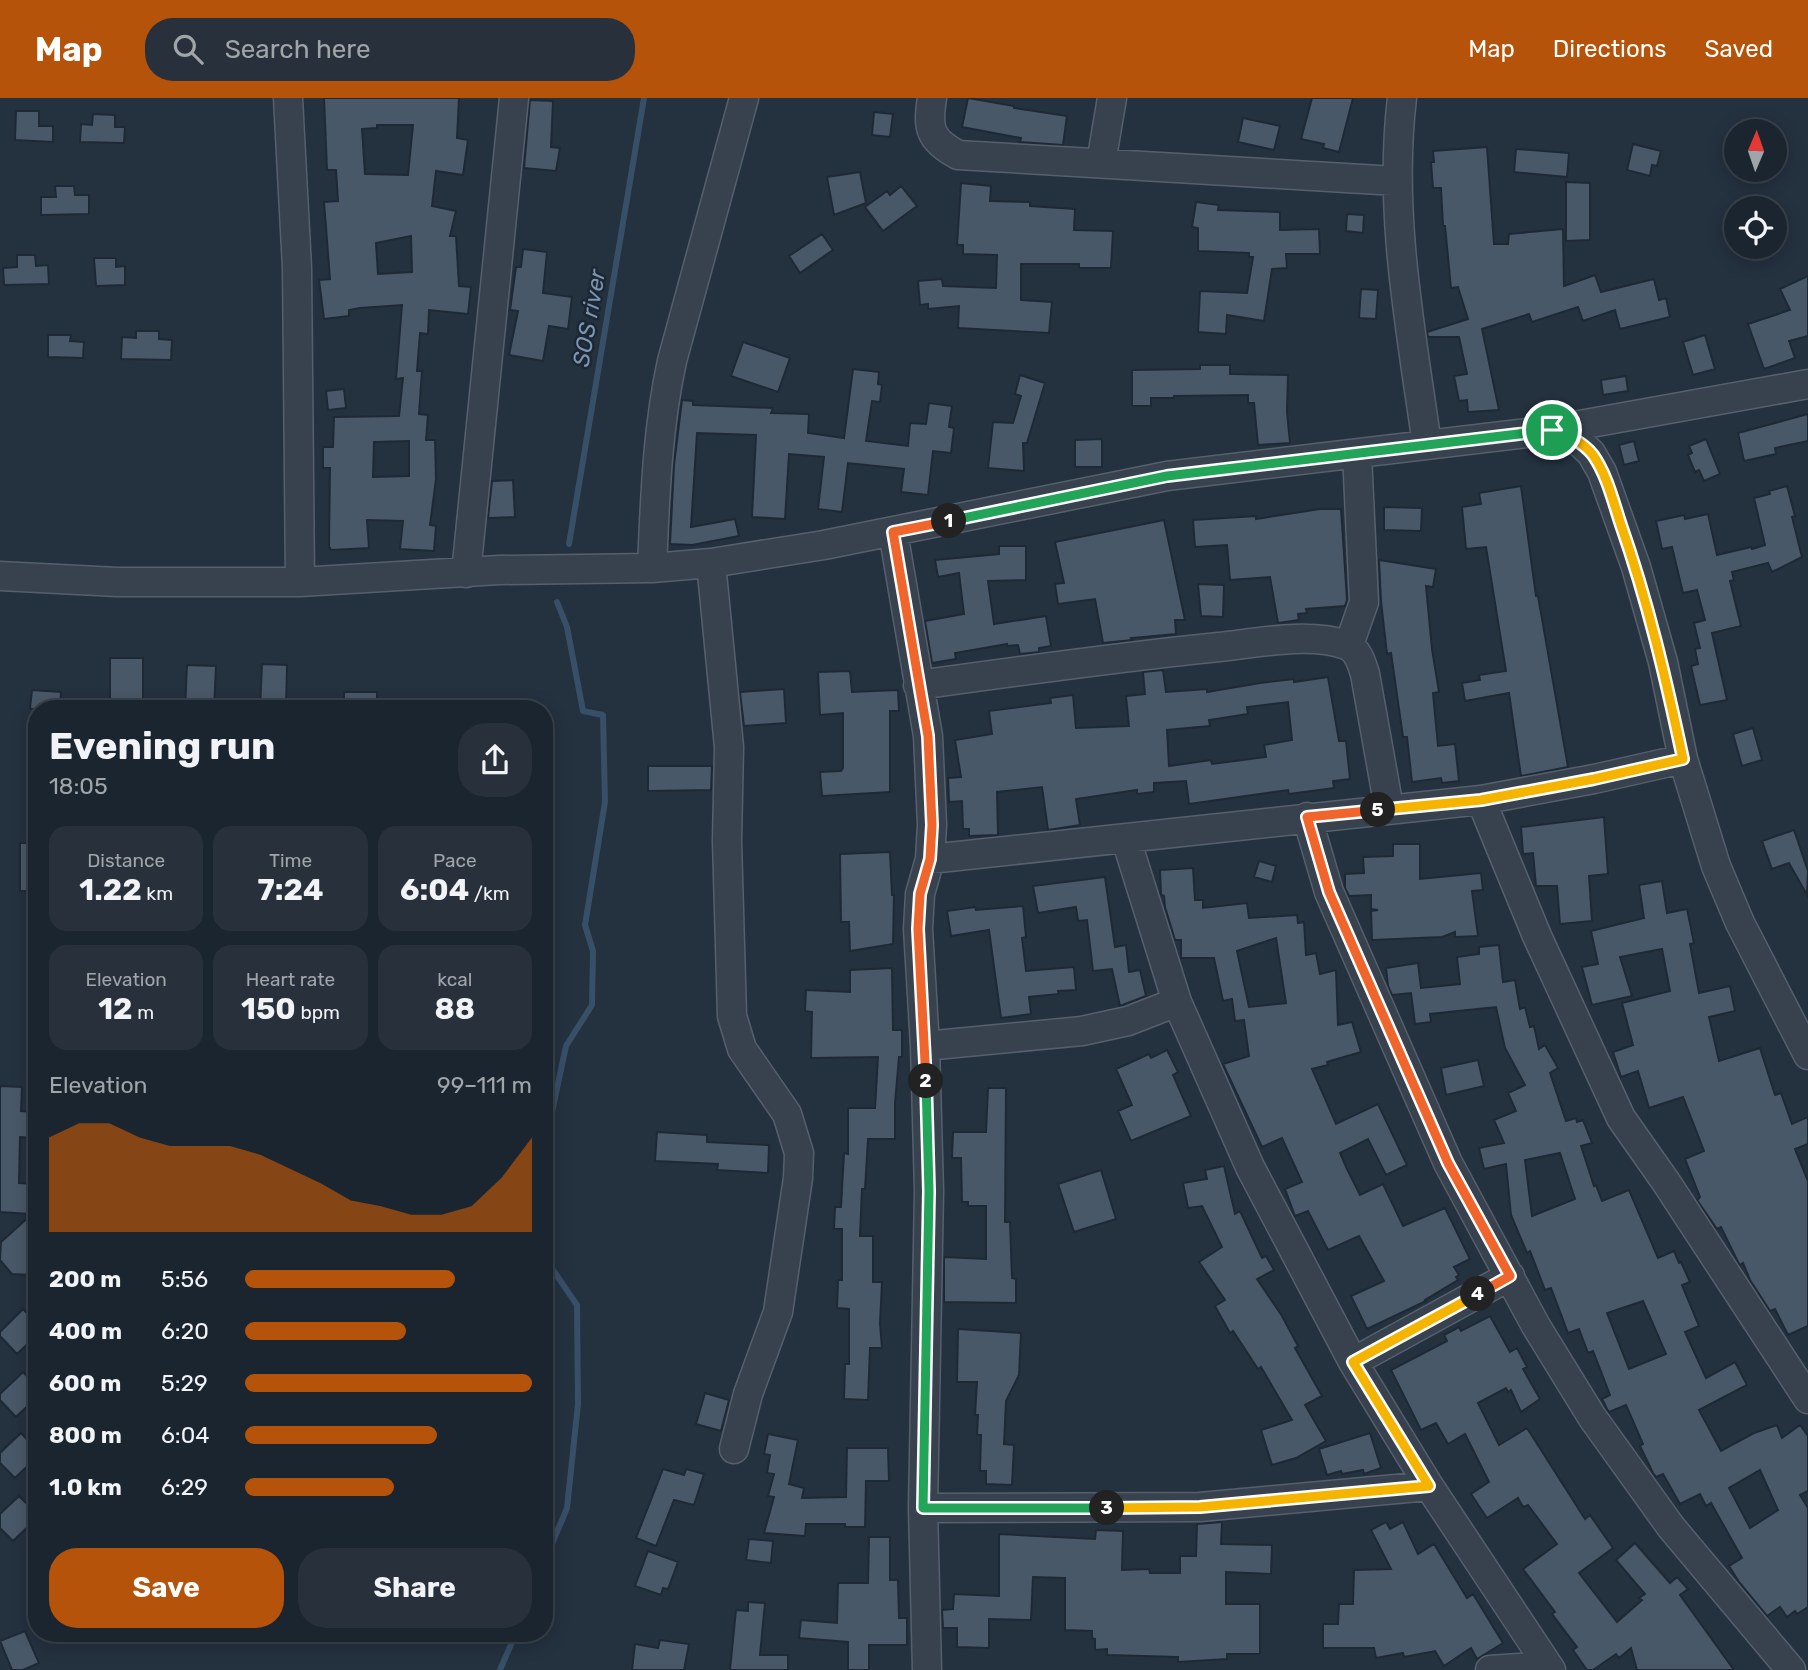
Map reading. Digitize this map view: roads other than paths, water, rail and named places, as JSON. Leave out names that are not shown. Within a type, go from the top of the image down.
[{"type":"street","points":[[288,98],[296,268],[300,582]]},
{"type":"street","points":[[466,573],[514,98]]},
{"type":"street","points":[[652,568],[657,455],[663,402],[744,98]]},
{"type":"street","points":[[932,98],[929,122],[932,136],[944,148],[958,155],[1396,181]]},
{"type":"street","points":[[1101,163],[1112,98]]},
{"type":"street","points":[[1402,98],[1397,136],[1396,181],[1408,313],[1427,445]]},
{"type":"street","points":[[0,576],[117,582],[300,582],[466,573],[652,568],[712,563],[893,532],[1167,476],[1552,430],[1808,384]]},
{"type":"street","points":[[1552,430],[1575,438],[1591,453],[1602,472],[1636,567],[1663,662],[1683,759],[1716,866],[1740,923],[1799,1013],[1808,1055]]},
{"type":"street","points":[[1349,645],[1364,602],[1357,454]]},
{"type":"street","points":[[893,532],[928,736],[932,825],[930,859],[920,894],[918,929],[929,1191],[923,1508],[927,1670]]},
{"type":"street","points":[[712,563],[729,747],[727,841],[732,1016],[742,1049],[787,1114],[799,1153],[798,1178],[778,1312],[748,1394],[734,1449]]},
{"type":"street","points":[[919,685],[1273,641],[1329,641],[1349,645],[1360,658],[1365,674],[1389,808]]},
{"type":"street","points":[[930,859],[1481,800],[1683,759]]},
{"type":"street","points":[[1481,800],[1537,936],[1622,1118],[1667,1182],[1808,1399]]},
{"type":"street","points":[[1307,817],[1329,892],[1443,1150],[1536,1326],[1592,1417],[1671,1527],[1791,1670]]},
{"type":"street","points":[[1126,839],[1177,1002],[1250,1167],[1353,1362],[1429,1486],[1550,1668]]},
{"type":"street","points":[[925,1046],[1082,1031],[1128,1021],[1177,1002]]},
{"type":"street","points":[[1353,1362],[1510,1276]]},
{"type":"street","points":[[923,1508],[1200,1507],[1429,1486]]},
{"type":"street","points":[[1490,1670],[1550,1668]]},
{"type":"waterway","name":"SOS river","points":[[569,544],[644,98]]},
{"type":"waterway","points":[[553,1107],[566,1046],[592,1005],[593,951],[585,925],[605,802],[603,715],[583,711],[567,627],[557,602]]},
{"type":"waterway","points":[[553,1270],[577,1305],[578,1404],[567,1508],[553,1541]]},
{"type":"waterway","points":[[500,1670],[512,1642]]}]
